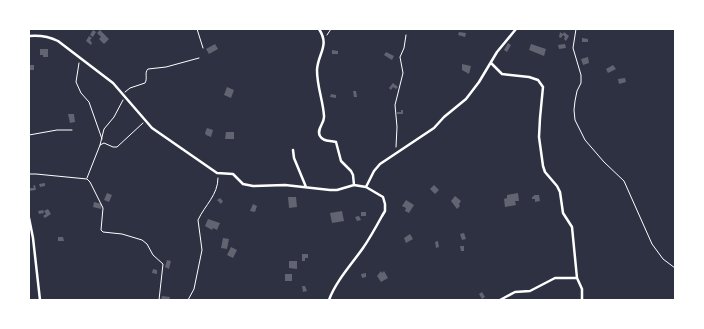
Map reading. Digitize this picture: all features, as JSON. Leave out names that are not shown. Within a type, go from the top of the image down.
[{"type":"street","points":[[319,29],[324,39],[317,68],[324,116],[324,123],[319,133],[324,140],[336,142],[341,161],[351,170],[354,185]]},
{"type":"street","points":[[366,187],[374,171],[380,164],[434,128],[444,117],[466,99],[475,88],[497,52],[516,29]]},
{"type":"street","points":[[29,36],[38,35],[49,37],[58,41],[79,56],[113,83],[152,128],[217,173],[233,174],[243,184],[247,185],[285,185],[337,190],[354,185],[366,187],[382,197],[385,204],[385,211],[364,247],[350,264],[329,300]]},
{"type":"street","points":[[491,63],[502,74],[529,77],[538,80],[543,87],[539,137],[542,166],[545,172],[558,186],[563,213],[572,227],[577,278],[582,289],[582,300]]},
{"type":"street","points":[[293,150],[294,158],[306,187]]},
{"type":"street","points":[[29,218],[33,238],[40,300]]},
{"type":"street","points":[[500,300],[515,292],[530,291],[555,278],[577,278]]},
{"type":"path","points":[[197,29],[203,48]]},
{"type":"path","points":[[324,39],[331,29]]},
{"type":"path","points":[[576,29],[573,48],[581,75],[581,83],[577,91],[575,102],[575,120],[585,140],[604,162],[624,181],[652,244],[663,259],[675,268]]},
{"type":"path","points":[[396,152],[397,127],[395,104],[403,73],[400,57],[404,48],[406,35]]},
{"type":"path","points":[[79,56],[79,70],[76,82],[81,93],[89,102],[102,139]]},
{"type":"path","points":[[87,179],[100,145],[104,129],[114,117],[124,95],[130,88],[145,83],[148,69],[166,67],[199,58]]},
{"type":"path","points":[[100,145],[104,143],[113,147],[117,146],[146,121]]},
{"type":"path","points":[[29,135],[50,131],[72,130]]},
{"type":"path","points":[[188,300],[194,288],[202,250],[198,220],[213,197],[218,183],[217,173]]},
{"type":"path","points":[[29,174],[87,179],[103,208],[101,230],[103,232],[122,234],[142,240],[147,244],[153,255],[163,264],[159,300]]},
{"type":"building","points":[[93,30],[96,32],[93,37],[90,35]]},
{"type":"building","points":[[100,30],[109,39],[104,44],[99,39],[101,37],[97,33]]},
{"type":"building","points":[[459,32],[466,33],[465,37],[458,35]]},
{"type":"building","points":[[560,32],[563,34],[564,32],[569,36],[566,41],[563,35],[561,38],[559,37]]},
{"type":"building","points":[[89,36],[92,38],[90,40],[92,43],[91,45],[86,41]]},
{"type":"building","points":[[582,38],[588,39],[588,42],[582,42]]},
{"type":"building","points":[[508,43],[511,45],[507,52],[504,50]]},
{"type":"building","points":[[215,44],[218,49],[209,54],[206,49]]},
{"type":"building","points":[[531,44],[546,49],[544,56],[529,50]]},
{"type":"building","points":[[565,44],[566,48],[559,49],[558,45]]},
{"type":"building","points":[[40,49],[48,49],[48,57],[43,57],[43,55],[40,55]]},
{"type":"building","points":[[332,50],[338,51],[338,54],[332,54]]},
{"type":"building","points":[[386,52],[394,56],[392,60],[384,55]]},
{"type":"building","points":[[588,57],[589,63],[583,65],[581,59]]},
{"type":"building","points":[[462,64],[471,66],[469,74],[462,70]]},
{"type":"building","points":[[29,65],[34,65],[34,70],[29,70]]},
{"type":"building","points":[[613,65],[616,69],[608,73],[606,69]]},
{"type":"building","points":[[625,78],[626,82],[619,84],[618,79]]},
{"type":"building","points":[[393,83],[398,87],[396,89],[393,87],[391,90],[389,88]]},
{"type":"building","points":[[227,87],[234,90],[231,98],[224,95]]},
{"type":"building","points":[[353,91],[356,91],[357,97],[354,97]]},
{"type":"building","points":[[331,94],[336,95],[336,98],[330,97]]},
{"type":"building","points":[[401,110],[403,110],[403,114],[397,114],[397,112],[401,112]]},
{"type":"building","points":[[68,114],[74,114],[75,122],[70,123]]},
{"type":"building","points":[[207,128],[213,130],[211,137],[205,133]]},
{"type":"building","points":[[226,132],[234,132],[234,139],[225,139]]},
{"type":"building","points":[[45,183],[45,186],[40,187],[39,184]]},
{"type":"building","points":[[35,185],[36,190],[29,191],[29,188],[34,188],[33,186]]},
{"type":"building","points":[[434,185],[439,190],[435,194],[430,189]]},
{"type":"building","points":[[107,193],[112,195],[109,202],[104,200]]},
{"type":"building","points":[[518,193],[519,201],[515,201],[516,205],[505,207],[504,199],[507,198],[507,195]]},
{"type":"building","points":[[534,195],[539,195],[540,201],[535,202],[535,199],[532,199]]},
{"type":"building","points":[[455,196],[461,201],[459,204],[460,206],[457,209],[451,201]]},
{"type":"building","points":[[288,197],[296,197],[297,207],[289,208]]},
{"type":"building","points":[[220,198],[223,201],[221,204],[217,200]]},
{"type":"building","points":[[406,200],[414,205],[409,213],[405,211],[406,208],[402,206]]},
{"type":"building","points":[[94,202],[102,204],[101,209],[93,207]]},
{"type":"building","points":[[253,204],[257,206],[255,212],[250,211]]},
{"type":"building","points":[[48,209],[51,214],[45,218],[43,216],[46,214],[44,211]]},
{"type":"building","points":[[43,210],[44,213],[39,214],[38,211]]},
{"type":"building","points":[[342,211],[344,221],[332,223],[330,213]]},
{"type":"building","points":[[361,212],[366,212],[366,216],[361,216]]},
{"type":"building","points":[[359,216],[361,220],[357,221],[355,217]]},
{"type":"building","points":[[208,219],[220,223],[217,230],[213,228],[212,230],[205,226]]},
{"type":"building","points":[[464,233],[466,239],[462,240],[460,234]]},
{"type":"building","points":[[410,234],[413,239],[406,243],[404,238]]},
{"type":"building","points":[[58,237],[63,237],[64,241],[58,241]]},
{"type":"building","points":[[223,238],[229,239],[227,249],[221,248]]},
{"type":"building","points":[[438,241],[439,247],[436,248],[435,242]]},
{"type":"building","points":[[460,246],[464,246],[464,251],[461,251]]},
{"type":"building","points":[[231,247],[237,250],[233,258],[227,255]]},
{"type":"building","points":[[302,254],[308,254],[308,258],[305,258],[305,261],[302,261]]},
{"type":"building","points":[[167,260],[171,261],[169,269],[165,267]]},
{"type":"building","points":[[289,261],[297,261],[297,269],[289,268]]},
{"type":"building","points":[[153,269],[157,270],[157,274],[152,273]]},
{"type":"building","points":[[381,271],[382,273],[384,271],[388,278],[381,282],[377,276]]},
{"type":"building","points":[[366,273],[366,277],[362,278],[361,274]]},
{"type":"building","points":[[285,274],[292,274],[292,281],[285,281]]},
{"type":"building","points":[[302,286],[305,286],[307,291],[303,292]]},
{"type":"building","points":[[482,292],[485,297],[482,299],[479,294]]},
{"type":"building","points":[[162,296],[170,297],[169,300],[161,300]]}]
